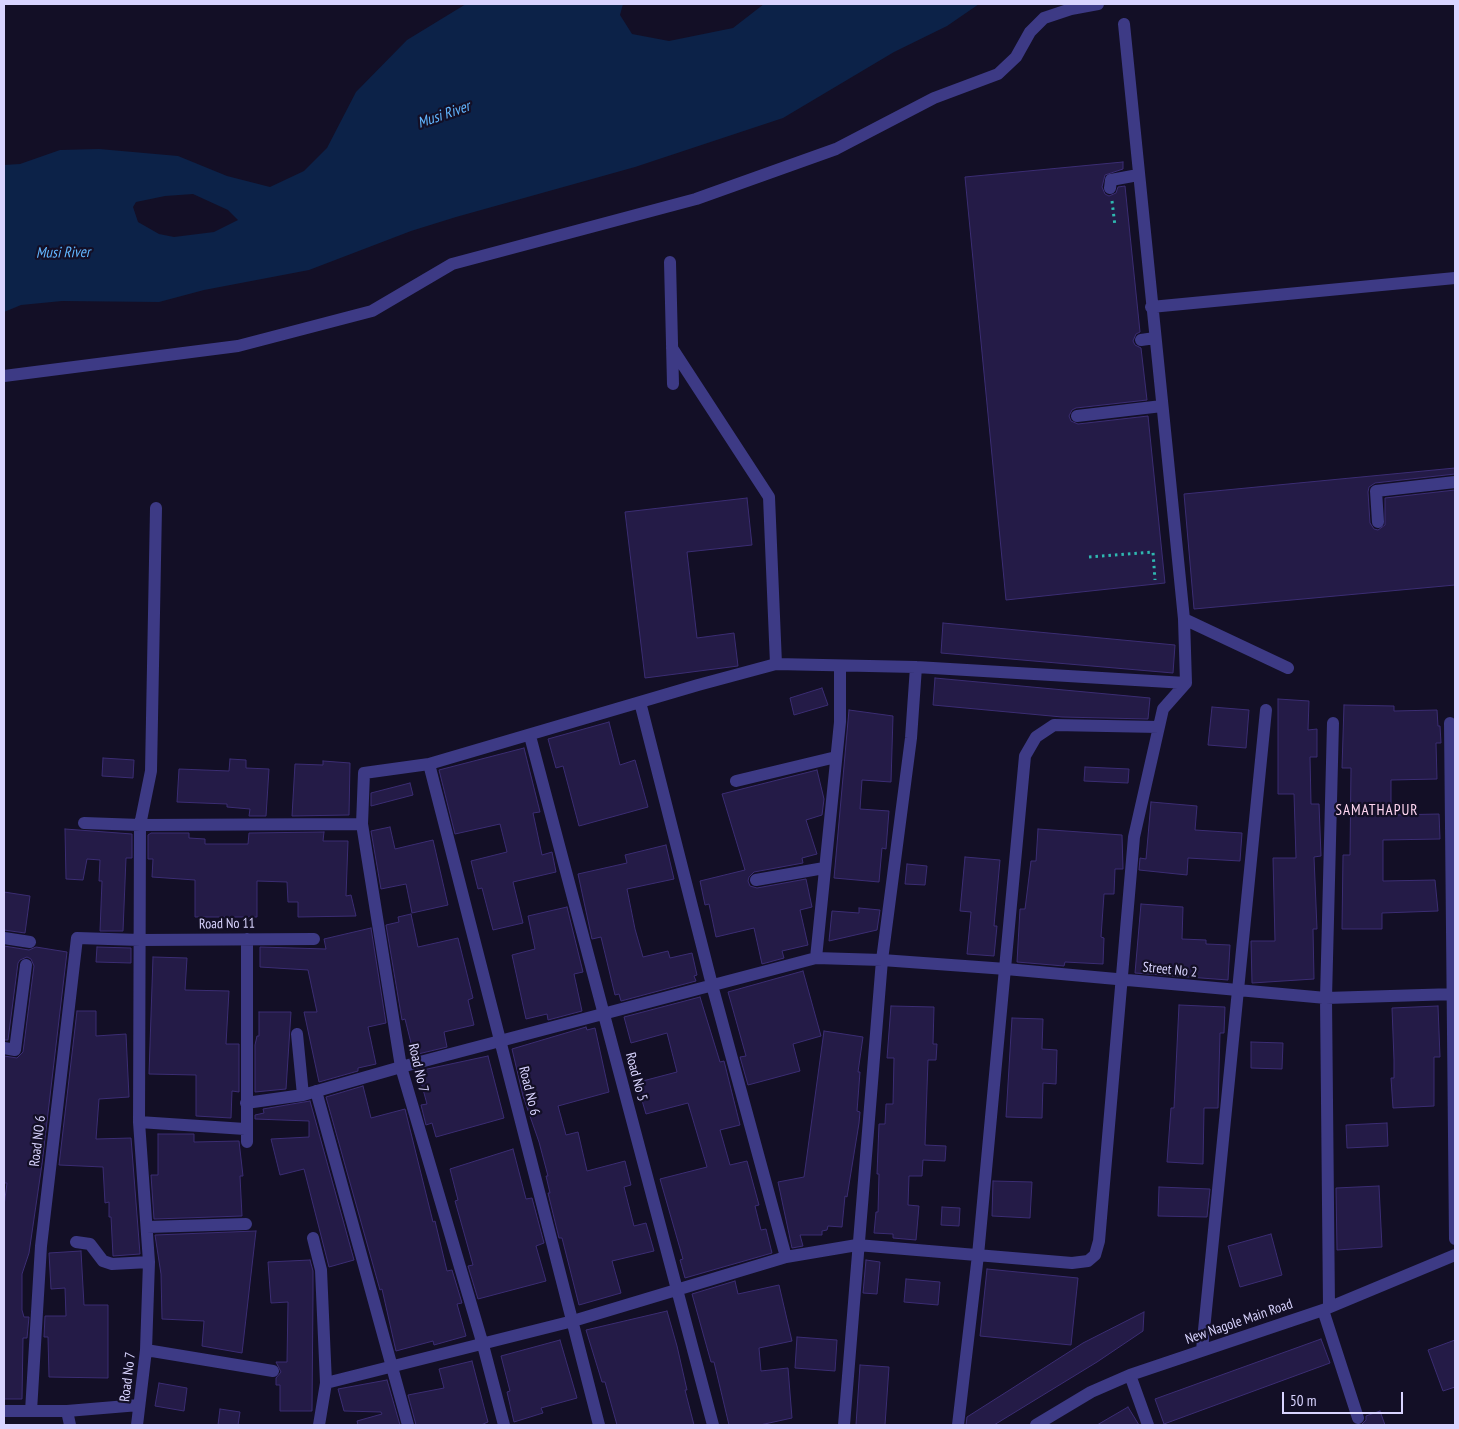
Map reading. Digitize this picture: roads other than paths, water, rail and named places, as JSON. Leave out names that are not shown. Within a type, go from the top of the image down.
[{"type":"street","points":[[4,376],[238,346],[372,311],[452,264],[696,199],[836,149],[934,98],[998,74],[1016,58],[1030,32],[1044,18],[1070,9],[1098,4]]},
{"type":"street","points":[[326,1384],[573,1321],[786,1257],[857,1245],[1072,1263],[1088,1261],[1095,1255],[1099,1241],[1134,837],[1163,709],[1186,683],[1184,619],[1124,24]]},
{"type":"street","points":[[1110,188],[1111,180],[1138,175]]},
{"type":"street","points":[[670,262],[673,384]]},
{"type":"street","points":[[1152,307],[1455,278]]},
{"type":"street","points":[[1141,340],[1155,338]]},
{"type":"street","points":[[672,348],[769,497],[776,664]]},
{"type":"street","points":[[1077,416],[1162,406]]},
{"type":"street","points":[[1378,522],[1376,491],[1455,482]]},
{"type":"street","name":"Road No 7","points":[[137,1425],[146,1350],[149,1262],[139,1122],[140,825],[151,771],[156,508]]},
{"type":"street","points":[[1184,619],[1288,668]]},
{"type":"street","points":[[429,764],[776,664],[916,667],[1186,683]]},
{"type":"street","points":[[816,958],[840,722],[840,666]]},
{"type":"street","points":[[844,1425],[857,1245],[882,960],[911,738],[916,667]]},
{"type":"street","points":[[640,702],[712,985],[786,1257]]},
{"type":"street","points":[[1202,1350],[1266,710]]},
{"type":"street","points":[[1450,722],[1455,1239]]},
{"type":"street","points":[[1333,723],[1326,998],[1326,1309],[1358,1418]]},
{"type":"street","points":[[958,1425],[978,1255],[1025,756],[1036,737],[1054,725],[1159,727]]},
{"type":"street","name":"Road No 5","points":[[530,736],[712,1425]]},
{"type":"street","points":[[736,781],[836,757]]},
{"type":"street","name":"Road No 7","points":[[429,764],[364,773],[362,824],[401,1067],[483,1345],[504,1425]]},
{"type":"street","name":"Road No 6","points":[[429,764],[599,1425]]},
{"type":"street","points":[[84,823],[140,825],[362,824]]},
{"type":"street","points":[[756,880],[824,868]]},
{"type":"street","points":[[4,938],[30,942]]},
{"type":"street","name":"Road NO 6","points":[[31,1411],[41,1246],[77,938],[140,940]]},
{"type":"street","name":"Road No 11","points":[[140,940],[314,938]]},
{"type":"street","points":[[139,1122],[246,1135],[246,939]]},
{"type":"street","name":"Street No 2","points":[[246,1103],[303,1095],[401,1067],[816,958],[882,960],[1006,969],[1238,992],[1326,998],[1454,994]]},
{"type":"street","points":[[4,1048],[15,1050],[26,965]]},
{"type":"street","points":[[297,1034],[303,1095]]},
{"type":"street","points":[[316,1091],[408,1425]]},
{"type":"street","points":[[147,1228],[246,1224]]},
{"type":"street","points":[[313,1238],[321,1270],[326,1384],[319,1425]]},
{"type":"street","points":[[76,1242],[90,1244],[103,1261],[112,1264],[149,1262]]},
{"type":"street","name":"New Nagole Main Road","points":[[1036,1425],[1091,1392],[1130,1375],[1326,1309],[1455,1255]]},
{"type":"street","points":[[146,1350],[273,1371]]},
{"type":"street","points":[[1130,1375],[1148,1425]]},
{"type":"street","points":[[4,1411],[67,1411],[139,1405]]},
{"type":"street","points":[[67,1411],[70,1425]]},
{"type":"water","name":"Musi River","points":[[466,4],[623,4],[620,15],[632,34],[669,41],[733,28],[764,4],[979,4],[947,26],[894,52],[783,118],[635,167],[411,231],[309,270],[204,290],[159,302],[62,301],[21,305],[4,312],[4,165],[20,164],[60,150],[99,149],[178,156],[227,176],[270,187],[304,171],[327,148],[356,92],[407,40]],"holes":[[[193,194],[228,210],[238,220],[214,232],[174,237],[159,234],[138,222],[133,207],[136,202],[165,196]]]},
{"type":"district","name":"SAMATHAPUR","points":[[1377,811]]}]
